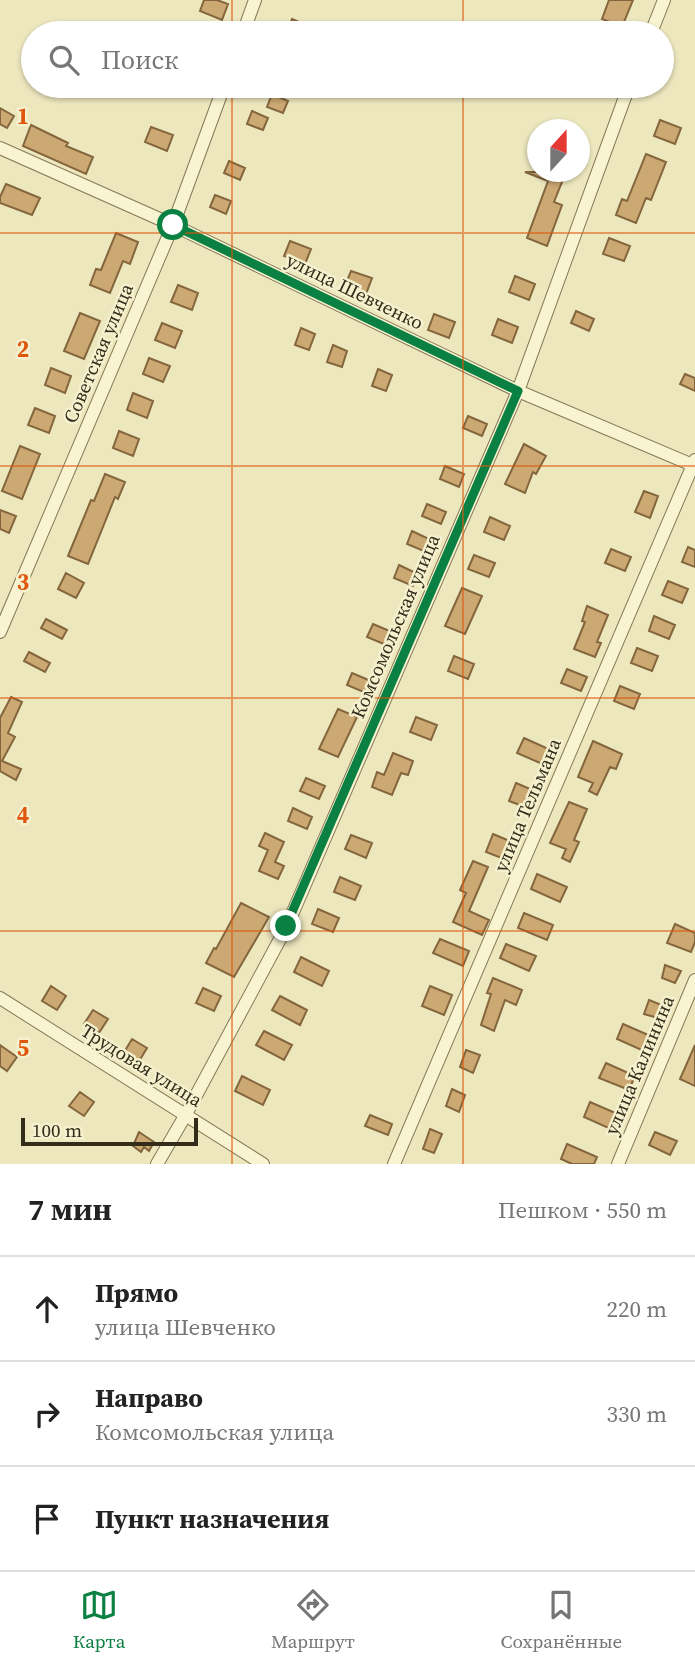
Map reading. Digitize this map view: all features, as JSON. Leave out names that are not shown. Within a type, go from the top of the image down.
[{"type":"street","points":[[247,21],[255,0]]},
{"type":"street","points":[[656,21],[664,0]]},
{"type":"street","name":"Советская улица","points":[[0,632],[173,225],[220,98]]},
{"type":"street","name":"Комсомольская улица","points":[[157,1164],[286,926],[518,391],[625,98]]},
{"type":"street","name":"улица Шевченко","points":[[0,148],[173,225],[518,391],[694,464]]},
{"type":"street","name":"улица Тельмана","points":[[394,1164],[694,464]]},
{"type":"street","name":"улица Калинина","points":[[618,1164],[695,980]]},
{"type":"street","name":"Трудовая улица","points":[[0,998],[263,1164]]},
{"type":"building","points":[[204,0],[217,0],[228,4],[222,20],[200,11]]},
{"type":"building","points":[[609,0],[633,0],[624,21],[602,19]]},
{"type":"building","points":[[270,98],[288,101],[283,113],[267,107]]},
{"type":"building","points":[[0,108],[14,116],[7,128],[0,124]]},
{"type":"building","points":[[252,111],[268,118],[263,130],[247,124]]},
{"type":"building","points":[[660,120],[681,128],[675,144],[654,136]]},
{"type":"building","points":[[31,125],[68,143],[66,146],[93,157],[86,174],[23,146]]},
{"type":"building","points":[[151,127],[173,135],[167,151],[145,142]]},
{"type":"building","points":[[646,154],[666,162],[651,200],[646,198],[636,223],[616,215],[622,199],[627,201]]},
{"type":"building","points":[[229,161],[245,168],[240,180],[224,173]]},
{"type":"building","points":[[548,182],[562,182],[554,202],[562,205],[547,246],[527,238]]},
{"type":"building","points":[[6,184],[40,198],[32,215],[0,203]]},
{"type":"building","points":[[215,195],[231,201],[226,214],[210,207]]},
{"type":"building","points":[[116,233],[138,242],[130,264],[123,261],[110,293],[90,285],[96,269],[101,270]]},
{"type":"building","points":[[609,238],[630,246],[624,261],[603,254]]},
{"type":"building","points":[[290,241],[311,249],[305,264],[284,256]]},
{"type":"building","points":[[351,271],[372,278],[366,294],[345,286]]},
{"type":"building","points":[[515,276],[535,284],[529,300],[509,292]]},
{"type":"building","points":[[178,285],[198,293],[192,310],[171,302]]},
{"type":"building","points":[[576,311],[594,319],[589,331],[571,323]]},
{"type":"building","points":[[80,313],[100,321],[84,359],[64,351]]},
{"type":"building","points":[[434,314],[455,322],[449,338],[428,330]]},
{"type":"building","points":[[498,319],[518,327],[512,343],[492,335]]},
{"type":"building","points":[[162,323],[182,331],[175,348],[155,340]]},
{"type":"building","points":[[301,328],[315,334],[309,350],[295,345]]},
{"type":"building","points":[[333,345],[347,351],[342,367],[327,362]]},
{"type":"building","points":[[149,358],[170,366],[163,382],[143,374]]},
{"type":"building","points":[[51,368],[71,376],[65,393],[45,385]]},
{"type":"building","points":[[378,369],[392,375],[386,391],[372,386]]},
{"type":"building","points":[[685,374],[695,378],[695,391],[680,384]]},
{"type":"building","points":[[133,393],[153,401],[147,418],[127,410]]},
{"type":"building","points":[[35,408],[55,416],[49,433],[28,425]]},
{"type":"building","points":[[468,416],[487,424],[482,436],[463,428]]},
{"type":"building","points":[[119,431],[139,439],[133,456],[113,448]]},
{"type":"building","points":[[524,444],[546,456],[536,474],[533,472],[525,493],[505,484]]},
{"type":"building","points":[[20,446],[40,454],[22,499],[2,491]]},
{"type":"building","points":[[445,466],[464,474],[459,487],[440,479]]},
{"type":"building","points":[[105,474],[125,482],[118,499],[115,497],[88,564],[68,556]]},
{"type":"building","points":[[644,491],[658,496],[650,518],[635,512]]},
{"type":"building","points":[[427,504],[446,512],[441,524],[422,516]]},
{"type":"building","points":[[0,510],[16,516],[9,533],[0,529]]},
{"type":"building","points":[[490,517],[510,526],[504,540],[484,532]]},
{"type":"building","points":[[412,531],[431,540],[426,552],[407,544]]},
{"type":"building","points":[[688,547],[695,550],[695,567],[682,562]]},
{"type":"building","points":[[611,549],[631,557],[625,571],[605,563]]},
{"type":"building","points":[[474,555],[495,563],[489,577],[468,569]]},
{"type":"building","points":[[399,565],[418,574],[413,586],[394,578]]},
{"type":"building","points":[[66,573],[84,583],[76,598],[58,589]]},
{"type":"building","points":[[668,581],[688,589],[682,603],[662,595]]},
{"type":"building","points":[[462,588],[482,596],[465,634],[445,626]]},
{"type":"building","points":[[587,606],[608,615],[597,642],[601,643],[595,657],[574,649],[585,622],[582,621]]},
{"type":"building","points":[[654,616],[675,625],[669,639],[649,631]]},
{"type":"building","points":[[46,619],[67,630],[62,639],[41,628]]},
{"type":"building","points":[[373,624],[392,632],[386,645],[367,637]]},
{"type":"building","points":[[637,648],[658,656],[652,671],[631,663]]},
{"type":"building","points":[[29,652],[50,663],[45,672],[24,661]]},
{"type":"building","points":[[454,656],[474,664],[468,679],[448,671]]},
{"type":"building","points":[[567,669],[587,677],[581,691],[561,683]]},
{"type":"building","points":[[352,673],[371,681],[366,693],[347,685]]},
{"type":"building","points":[[620,686],[640,694],[634,709],[614,701]]},
{"type":"building","points":[[11,697],[22,702],[8,733],[15,737],[2,761],[21,769],[16,780],[0,771],[0,718]]},
{"type":"building","points":[[338,709],[357,717],[338,757],[319,749]]},
{"type":"building","points":[[416,717],[437,725],[431,740],[410,732]]},
{"type":"building","points":[[524,738],[553,751],[547,766],[517,753]]},
{"type":"building","points":[[593,741],[622,754],[616,769],[610,767],[597,795],[589,791],[593,783],[578,777]]},
{"type":"building","points":[[393,753],[413,761],[408,775],[401,773],[392,795],[372,787],[377,772],[384,775]]},
{"type":"building","points":[[306,778],[325,786],[319,799],[300,791]]},
{"type":"building","points":[[516,783],[535,791],[528,808],[509,801]]},
{"type":"building","points":[[569,802],[587,809],[574,840],[579,842],[570,862],[562,858],[566,849],[550,843]]},
{"type":"building","points":[[293,808],[312,817],[307,829],[288,821]]},
{"type":"building","points":[[265,833],[284,842],[275,862],[284,866],[278,879],[259,871],[268,850],[259,846]]},
{"type":"building","points":[[493,834],[512,842],[504,859],[486,852]]},
{"type":"building","points":[[351,835],[372,843],[366,858],[345,849]]},
{"type":"building","points":[[473,861],[488,867],[469,911],[489,920],[482,935],[453,922],[466,893],[460,890]]},
{"type":"building","points":[[537,874],[567,887],[560,902],[531,889]]},
{"type":"building","points":[[340,877],[361,886],[355,900],[334,892]]},
{"type":"building","points":[[241,903],[269,917],[234,977],[206,963]]},
{"type":"building","points":[[318,909],[339,918],[333,932],[312,924]]},
{"type":"building","points":[[524,913],[553,925],[547,940],[518,928]]},
{"type":"building","points":[[675,924],[695,933],[691,952],[667,943]]},
{"type":"building","points":[[440,939],[469,951],[463,966],[433,953]]},
{"type":"building","points":[[506,944],[536,956],[529,971],[500,958]]},
{"type":"building","points":[[301,957],[329,971],[322,986],[294,972]]},
{"type":"building","points":[[665,965],[681,971],[675,983],[662,978]]},
{"type":"building","points":[[493,978],[522,990],[516,1005],[505,1000],[494,1031],[481,1025],[491,994],[487,993]]},
{"type":"building","points":[[51,986],[66,996],[57,1010],[42,1001]]},
{"type":"building","points":[[430,986],[452,995],[444,1015],[422,1006]]},
{"type":"building","points":[[203,988],[221,996],[214,1011],[196,1003]]},
{"type":"building","points":[[280,996],[307,1010],[300,1025],[272,1010]]},
{"type":"building","points":[[649,1000],[664,1006],[658,1018],[644,1014]]},
{"type":"building","points":[[93,1010],[108,1019],[99,1033],[84,1024]]},
{"type":"building","points":[[623,1024],[653,1037],[646,1052],[617,1039]]},
{"type":"building","points":[[264,1031],[292,1045],[284,1060],[256,1045]]},
{"type":"building","points":[[132,1039],[147,1048],[138,1063],[123,1054]]},
{"type":"building","points":[[0,1045],[17,1057],[7,1071],[0,1066]]},
{"type":"building","points":[[695,1045],[695,1086],[680,1079]]},
{"type":"building","points":[[466,1050],[480,1055],[473,1073],[460,1067]]},
{"type":"building","points":[[606,1063],[635,1076],[629,1090],[599,1078]]},
{"type":"building","points":[[242,1076],[270,1090],[263,1105],[235,1091]]},
{"type":"building","points":[[452,1089],[465,1095],[459,1112],[446,1106]]},
{"type":"building","points":[[80,1092],[94,1102],[84,1116],[69,1106]]},
{"type":"building","points":[[590,1102],[620,1115],[613,1130],[584,1117]]},
{"type":"building","points":[[370,1115],[392,1124],[388,1135],[365,1126]]},
{"type":"building","points":[[430,1129],[442,1134],[434,1153],[423,1149]]},
{"type":"building","points":[[139,1132],[154,1142],[149,1151],[144,1147],[141,1152],[133,1146]]},
{"type":"building","points":[[655,1132],[677,1141],[670,1155],[649,1145]]},
{"type":"building","points":[[567,1144],[597,1157],[594,1164],[572,1164],[561,1159]]},
{"type":"route","points":[[173,225],[518,391],[286,926]]}]
